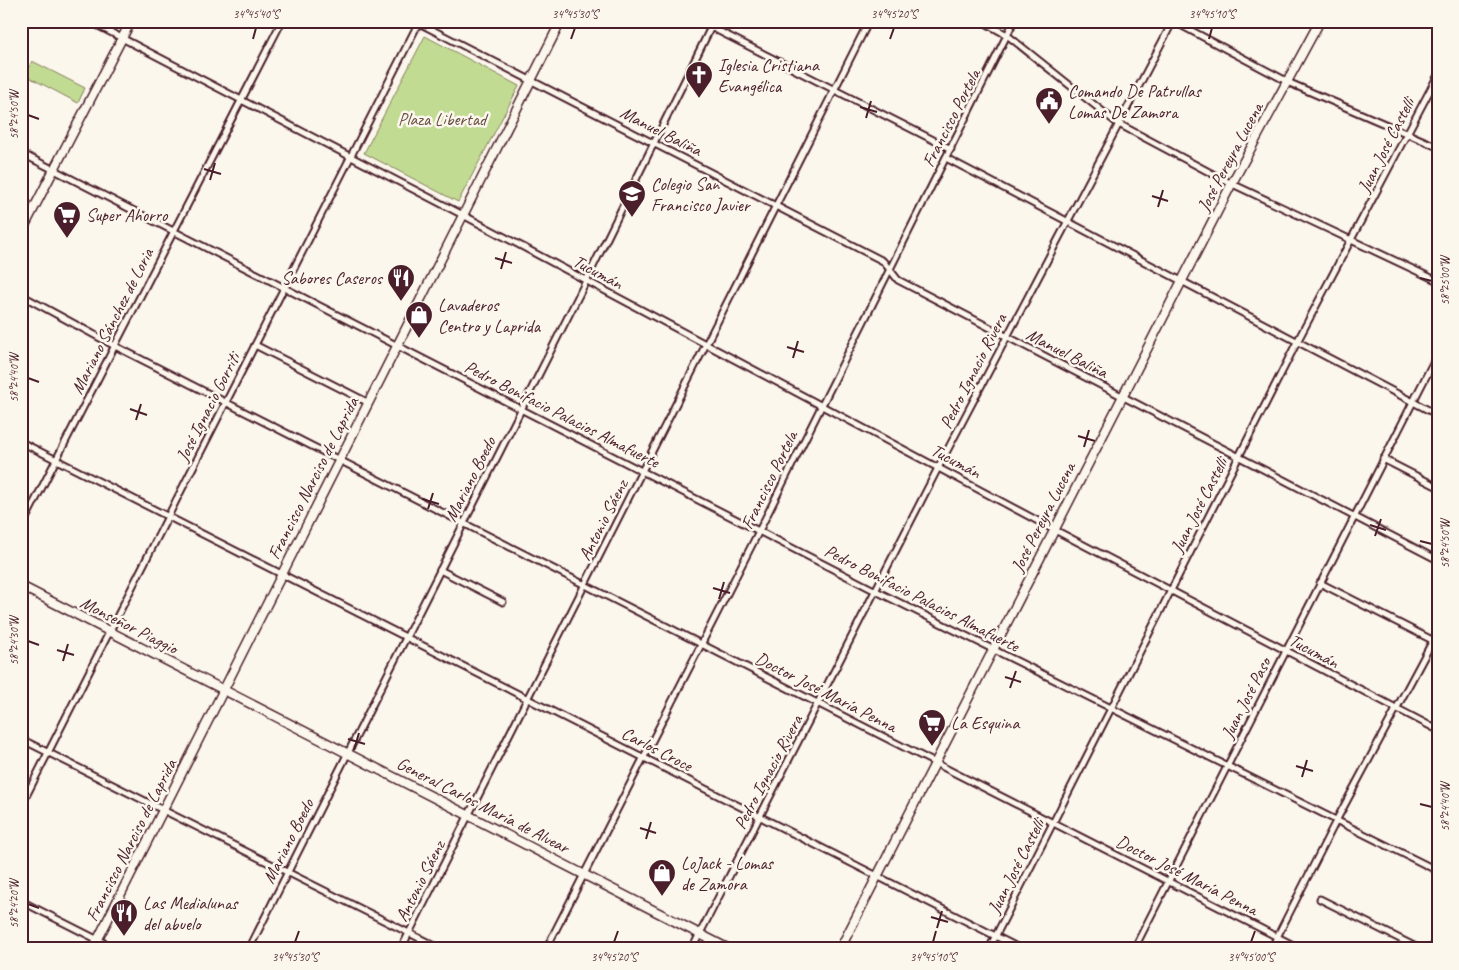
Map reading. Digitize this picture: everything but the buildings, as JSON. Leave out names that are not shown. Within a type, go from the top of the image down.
[{"type":"street","name":"Tucumán","points":[[89,21],[463,215],[1053,529],[1438,730]]},
{"type":"street","points":[[21,233],[131,21]]},
{"type":"street","name":"Mariano Sánchez de Loria","points":[[21,528],[282,21]]},
{"type":"street","name":"Francisco Narciso de Laprida","points":[[93,949],[561,21]]},
{"type":"street","points":[[699,21],[951,149]]},
{"type":"street","name":"Mariano Boedo","points":[[249,949],[586,281],[714,21]]},
{"type":"street","name":"Antonio Sáenz","points":[[401,949],[869,21]]},
{"type":"street","points":[[982,21],[1008,35],[1118,123],[1232,183],[1438,281]]},
{"type":"street","name":"Francisco Portela","points":[[546,949],[703,643],[1014,21]]},
{"type":"street","points":[[1173,21],[1287,82],[1438,147]]},
{"type":"street","name":"Pedro Ignacio Rivera","points":[[692,949],[820,704],[938,468],[1173,21]]},
{"type":"street","name":"José Pereyra Lucena","points":[[840,949],[1053,529],[1232,183],[1320,21]]},
{"type":"street","name":"Manuel Baliña","points":[[418,22],[884,261],[898,280],[1438,560]]},
{"type":"street","name":"José Ignacio Gorriti","points":[[21,806],[418,22]]},
{"type":"street","name":"Juan José Castelli","points":[[989,949],[1297,342],[1438,75]]},
{"type":"street","name":"Pedro Bonifacio Palacios Almafuerte","points":[[21,153],[759,531],[1438,871]]},
{"type":"street","points":[[946,158],[1438,415]]},
{"type":"street","name":"Doctor José María Penna","points":[[21,296],[226,403],[703,643],[935,764],[1301,949]]},
{"type":"street","points":[[255,345],[368,402]]},
{"type":"street","name":"Juan José Paso","points":[[1134,949],[1438,353]]},
{"type":"street","name":"Carlos Croce","points":[[21,442],[1021,949]]},
{"type":"street","points":[[1384,459],[1438,487]]},
{"type":"street","points":[[440,570],[503,602]]},
{"type":"street","points":[[1320,583],[1435,641]]},
{"type":"street","name":"Monseñor Piaggio","points":[[21,586],[223,690]]},
{"type":"street","points":[[1271,949],[1336,821],[1435,641],[1438,631]]},
{"type":"street","name":"General Carlos María de Alvear","points":[[223,690],[729,949]]},
{"type":"street","points":[[21,739],[441,949]]},
{"type":"street","points":[[1320,899],[1420,949]]},
{"type":"street","points":[[21,901],[116,949]]},
{"type":"street","points":[[1433,949],[1438,939]]},
{"type":"green space","name":"Plaza Libertad","points":[[425,36],[519,86],[458,202],[364,153]]},
{"type":"green space","points":[[32,61],[85,88],[78,103],[25,75]]},
{"type":"place","name":"Iglesia Cristiana Evangélica","points":[[699,99]]},
{"type":"place","name":"Comando De Patrullas Lomas De Zamora","points":[[1049,125]]},
{"type":"place","name":"Colegio San Francisco Javier","points":[[632,218]]},
{"type":"place","name":"Super Ahorro","points":[[67,239]]},
{"type":"place","name":"Sabores Caseros","points":[[401,302]]},
{"type":"place","name":"Lavaderos Centro y Laprida","points":[[419,339]]},
{"type":"place","name":"La Esquina","points":[[932,747]]},
{"type":"place","name":"LoJack - Lomas de Zamora","points":[[662,897]]},
{"type":"place","name":"Las Medialunas del abuelo","points":[[124,937]]}]
